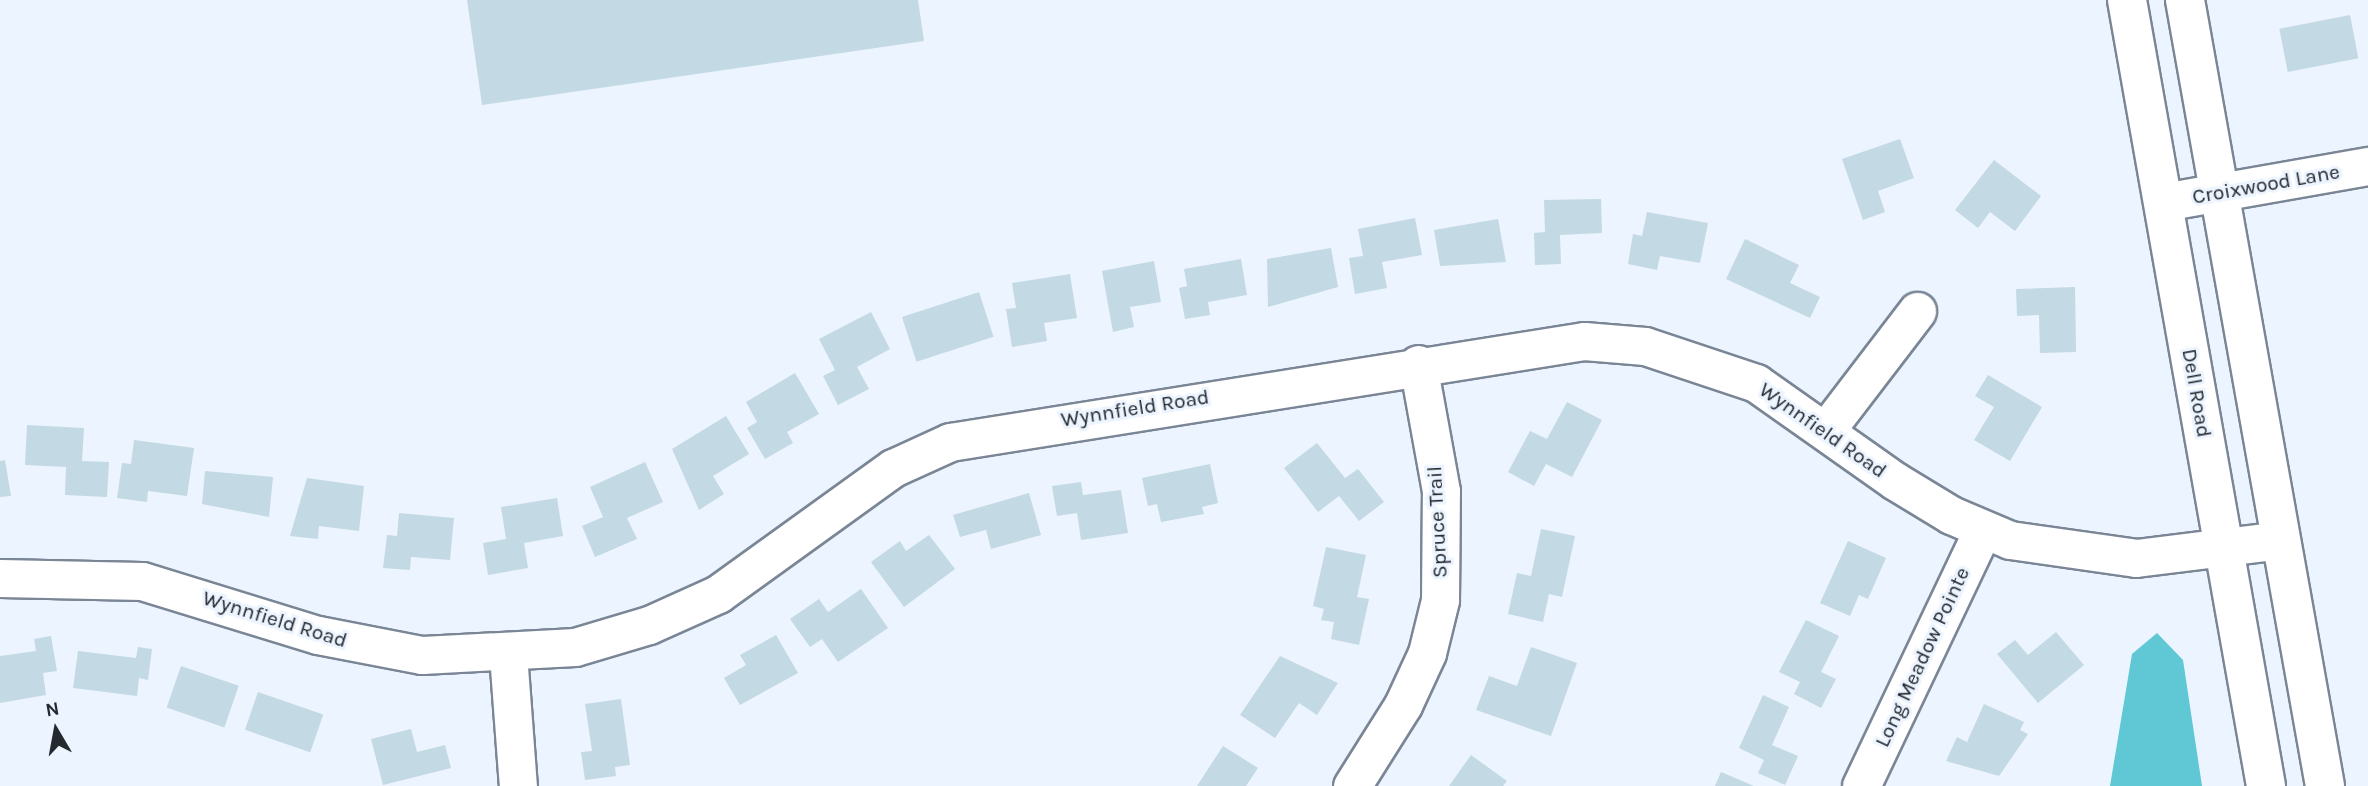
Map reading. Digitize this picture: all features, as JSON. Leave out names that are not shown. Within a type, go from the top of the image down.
[{"type":"main road","name":"Dell Road","points":[[2127,0],[2266,786]]},
{"type":"main road","points":[[2185,0],[2325,786]]},
{"type":"street","name":"Croixwood Lane","points":[[2164,202],[2368,166]]},
{"type":"street","points":[[1826,430],[1917,311]]},
{"type":"street","name":"Wynnfield Road","points":[[0,578],[142,581],[347,642],[422,655],[508,654],[575,647],[649,625],[718,594],[893,468],[950,442],[1418,364],[1584,341],[1644,346],[1756,383],[1895,481],[1983,529],[2098,555],[2136,558],[2280,540]]},
{"type":"street","name":"Spruce Trail","points":[[1352,786],[1403,705],[1427,653],[1440,600],[1441,491],[1418,364]]},
{"type":"street","name":"Long Meadow Pointe","points":[[1861,786],[1983,529]]},
{"type":"street","points":[[508,654],[518,786]]},
{"type":"water","points":[[2157,633],[2183,660],[2202,786],[2110,786],[2132,654]]},
{"type":"building","points":[[467,0],[918,0],[924,41],[482,105]]},
{"type":"building","points":[[2350,15],[2358,58],[2288,72],[2279,29]]},
{"type":"building","points":[[1900,139],[1914,178],[1878,191],[1885,212],[1863,220],[1842,159]]},
{"type":"building","points":[[1994,160],[2041,196],[2015,231],[1990,212],[1978,228],[1955,210]]},
{"type":"building","points":[[1601,199],[1602,233],[1560,235],[1561,264],[1535,265],[1534,233],[1545,232],[1544,200]]},
{"type":"building","points":[[1647,212],[1708,223],[1700,263],[1660,256],[1657,270],[1628,264],[1633,234],[1642,236]]},
{"type":"building","points":[[1415,218],[1422,255],[1382,262],[1387,288],[1355,294],[1349,258],[1363,256],[1358,229]]},
{"type":"building","points":[[1498,219],[1506,262],[1440,266],[1434,230]]},
{"type":"building","points":[[1745,239],[1799,265],[1790,283],[1820,297],[1810,318],[1726,279]]},
{"type":"building","points":[[1331,248],[1338,287],[1268,307],[1267,259]]},
{"type":"building","points":[[1241,259],[1247,295],[1208,302],[1210,315],[1185,319],[1179,288],[1187,286],[1184,269]]},
{"type":"building","points":[[1154,261],[1161,302],[1130,307],[1134,327],[1113,332],[1102,271]]},
{"type":"building","points":[[1070,274],[1077,318],[1044,323],[1047,341],[1012,347],[1006,309],[1016,308],[1012,283]]},
{"type":"building","points":[[2075,287],[2076,352],[2040,353],[2039,315],[2017,316],[2016,289]]},
{"type":"building","points":[[979,292],[994,337],[916,362],[902,317]]},
{"type":"building","points":[[871,312],[890,349],[857,367],[869,389],[838,405],[823,376],[835,370],[819,339]]},
{"type":"building","points":[[795,373],[819,414],[787,432],[793,443],[765,459],[747,428],[757,422],[746,402]]},
{"type":"building","points":[[1988,375],[2042,407],[2010,461],[1974,440],[1994,407],[1975,396]]},
{"type":"building","points":[[1567,402],[1602,420],[1572,477],[1546,464],[1534,486],[1508,472],[1530,431],[1547,439]]},
{"type":"building","points":[[726,416],[749,454],[713,476],[724,494],[699,510],[672,449]]},
{"type":"building","points":[[27,425],[84,428],[82,461],[109,462],[107,497],[65,495],[66,467],[25,465]]},
{"type":"building","points":[[134,440],[194,448],[187,496],[148,491],[147,502],[117,498],[122,463],[131,464]]},
{"type":"building","points":[[1317,443],[1345,478],[1358,469],[1384,502],[1359,521],[1339,496],[1318,512],[1284,468]]},
{"type":"building","points":[[5,460],[11,496],[0,497],[0,461]]},
{"type":"building","points":[[645,462],[663,502],[627,518],[637,539],[595,557],[582,526],[603,517],[590,487]]},
{"type":"building","points":[[1210,464],[1218,503],[1202,507],[1204,514],[1161,522],[1157,504],[1148,506],[1142,478]]},
{"type":"building","points":[[205,471],[273,477],[269,517],[202,504]]},
{"type":"building","points":[[307,478],[364,486],[359,531],[319,526],[318,539],[290,536]]},
{"type":"building","points":[[1081,482],[1083,495],[1121,490],[1128,533],[1081,540],[1077,513],[1057,516],[1052,486]]},
{"type":"building","points":[[1029,493],[1041,535],[991,549],[986,530],[960,537],[953,515]]},
{"type":"building","points":[[557,498],[563,536],[524,543],[528,568],[488,575],[483,543],[506,539],[501,507]]},
{"type":"building","points":[[399,513],[454,518],[450,560],[411,557],[410,570],[383,568],[387,535],[397,536]]},
{"type":"building","points":[[1541,529],[1575,536],[1562,597],[1549,594],[1543,622],[1508,614],[1517,573],[1531,576]]},
{"type":"building","points":[[929,535],[955,569],[904,607],[871,562],[900,541],[906,551]]},
{"type":"building","points":[[1848,541],[1886,558],[1868,599],[1859,595],[1850,616],[1820,603]]},
{"type":"building","points":[[1326,547],[1366,555],[1357,597],[1369,599],[1359,645],[1331,639],[1334,622],[1321,620],[1324,609],[1313,606]]},
{"type":"building","points":[[861,589],[888,628],[838,662],[822,639],[810,647],[790,619],[819,599],[828,612]]},
{"type":"building","points":[[1806,620],[1839,636],[1821,672],[1836,679],[1821,708],[1794,694],[1800,682],[1779,672]]},
{"type":"building","points":[[2056,632],[2084,665],[2038,703],[1997,654],[2015,640],[2028,655]]},
{"type":"building","points":[[776,635],[798,673],[740,705],[724,678],[746,665],[740,655]]},
{"type":"building","points":[[51,636],[57,671],[43,673],[46,695],[0,703],[0,656],[36,651],[34,639]]},
{"type":"building","points":[[138,647],[152,649],[148,680],[139,678],[137,696],[73,688],[78,651],[136,658]]},
{"type":"building","points":[[1531,647],[1577,663],[1551,736],[1476,710],[1489,676],[1517,686]]},
{"type":"building","points":[[1280,656],[1338,683],[1317,715],[1299,703],[1275,738],[1240,715]]},
{"type":"building","points":[[181,666],[239,686],[224,727],[167,708]]},
{"type":"building","points":[[258,692],[323,714],[310,752],[245,730]]},
{"type":"building","points":[[1763,695],[1789,707],[1772,745],[1798,756],[1785,785],[1758,773],[1764,760],[1739,748]]},
{"type":"building","points":[[621,699],[630,765],[615,767],[616,776],[585,780],[581,752],[592,751],[585,704]]},
{"type":"building","points":[[1984,704],[2024,722],[2020,730],[2028,734],[1999,776],[1946,761],[1957,737],[1967,742]]},
{"type":"building","points":[[411,729],[417,752],[445,745],[451,768],[383,785],[371,739]]},
{"type":"building","points":[[1223,746],[1258,768],[1246,786],[1197,786]]},
{"type":"building","points":[[1471,755],[1507,781],[1503,786],[1449,786]]},
{"type":"building","points":[[1721,772],[1754,786],[1715,786]]}]
